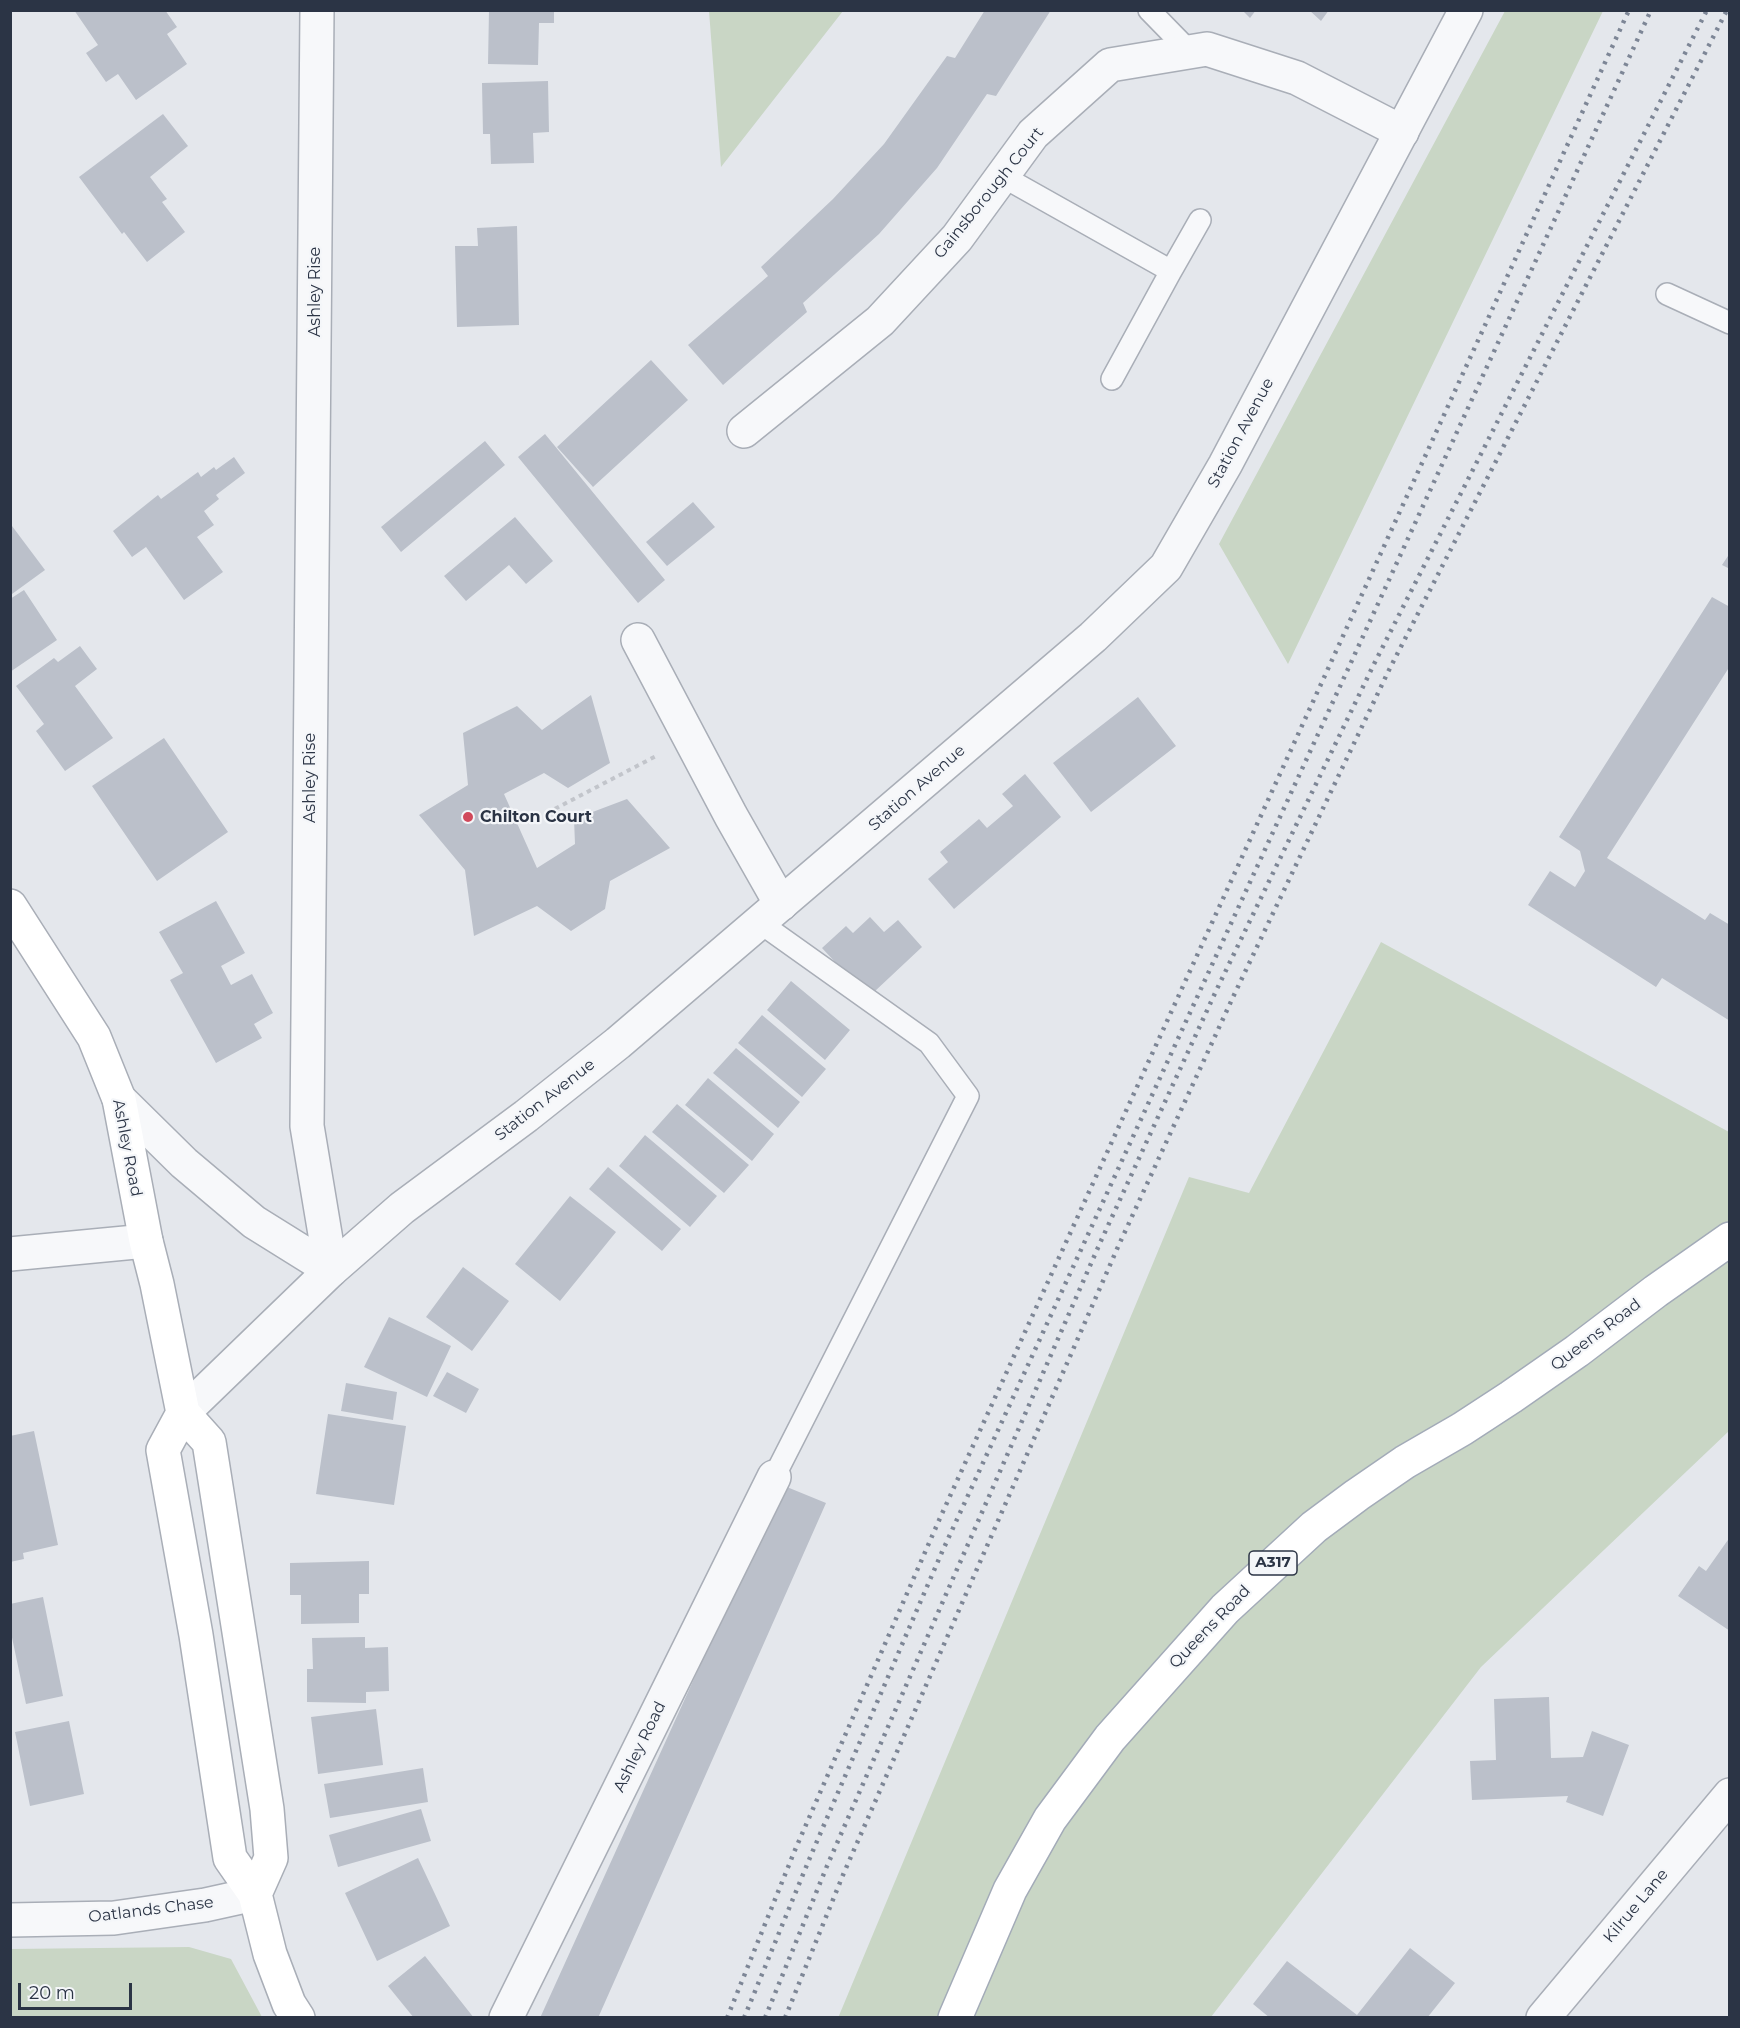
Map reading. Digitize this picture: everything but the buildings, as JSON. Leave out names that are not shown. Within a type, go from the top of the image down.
[{"type":"main road","name":"Ashley Road","points":[[10,906],[94,1037],[119,1099],[146,1241],[183,1413]]},
{"type":"main road","name":"Queens Road","points":[[955,2018],[1010,1890],[1050,1819],[1110,1738],[1188,1648],[1226,1609],[1314,1527],[1405,1462],[1511,1397],[1730,1239]]},
{"type":"main road","points":[[255,1894],[272,1858],[267,1809],[209,1442],[183,1413],[163,1450],[196,1635],[230,1858],[255,1894],[270,1954],[298,2018]]},
{"type":"street","name":"Ashley Rise","points":[[317,10],[308,1126],[331,1270]]},
{"type":"street","name":"Station Avenue","points":[[183,1413],[331,1270],[402,1208],[525,1116],[618,1042],[1093,637],[1166,567],[1225,465],[1466,10]]},
{"type":"street","name":"Gainsborough Court","points":[[744,431],[880,321],[957,238],[1033,134],[1110,65],[1207,49],[1297,78],[1402,132]]},
{"type":"street","points":[[638,640],[689,738],[770,913]]},
{"type":"street","points":[[119,1099],[184,1163],[254,1222],[331,1270]]},
{"type":"street","points":[[10,1254],[146,1241]]},
{"type":"street","name":"Ashley Road","points":[[506,2018],[774,1477]]},
{"type":"street","name":"Kilrue Lane","points":[[1543,2018],[1730,1795]]},
{"type":"street","name":"Oatlands Chase","points":[[10,1920],[114,1918],[205,1905],[255,1894]]},
{"type":"lane","points":[[1149,10],[1190,52]]},
{"type":"lane","points":[[1002,176],[1170,271]]},
{"type":"lane","points":[[1112,379],[1200,220]]},
{"type":"lane","points":[[1666,294],[1730,323]]},
{"type":"lane","points":[[770,913],[929,1043],[968,1096],[774,1477]]},
{"type":"path","points":[[547,813],[689,738]]},
{"type":"green space","points":[[709,11],[843,11],[721,167]]},
{"type":"green space","points":[[1505,11],[1603,11],[1288,664],[1219,544]]},
{"type":"green space","points":[[1381,942],[1729,1132],[1729,1431],[1481,1667],[1211,2017],[838,2018],[1189,1177],[1249,1193]]},
{"type":"green space","points":[[189,1947],[231,1959],[262,2017],[11,2017],[11,1949]]},
{"type":"railway","points":[[727,2018],[795,1850],[940,1518],[1629,10]]},
{"type":"railway","points":[[744,2018],[811,1855],[942,1552],[1651,10]]},
{"type":"railway","points":[[765,2018],[827,1866],[1100,1243],[1216,991],[1374,664],[1707,10]]},
{"type":"railway","points":[[785,2018],[843,1875],[1117,1249],[1234,995],[1388,672],[1727,10]]},
{"type":"place","name":"Chilton Court","points":[[468,817]]}]
